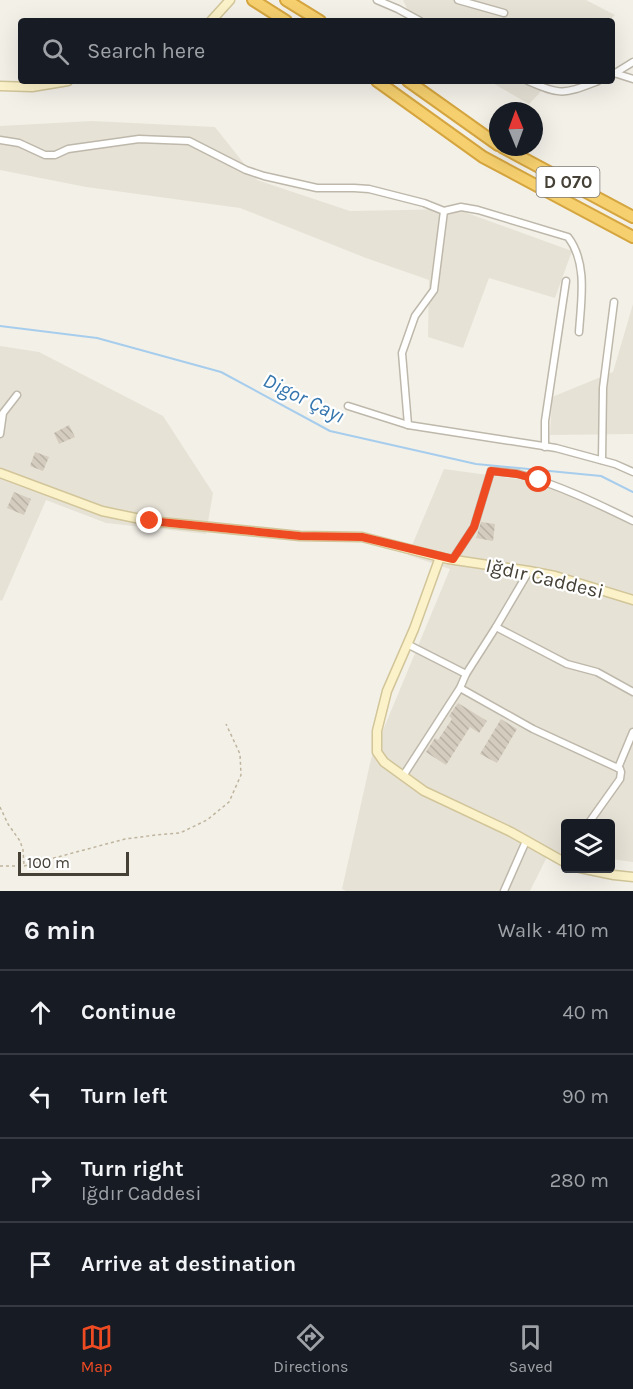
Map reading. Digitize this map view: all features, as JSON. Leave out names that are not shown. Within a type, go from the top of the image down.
[{"type":"highway","points":[[253,0],[281,18]]},
{"type":"highway","points":[[286,0],[315,18]]},
{"type":"highway","name":"D 070","points":[[381,84],[483,157],[633,237]]},
{"type":"highway","name":"D 070","points":[[412,84],[489,138]]},
{"type":"highway","name":"D 070","points":[[518,156],[633,218]]},
{"type":"street","points":[[213,18],[230,0]]},
{"type":"street","points":[[377,0],[414,18]]},
{"type":"street","points":[[458,0],[504,13]]},
{"type":"street","points":[[615,73],[633,62]]},
{"type":"street","points":[[615,74],[633,79]]},
{"type":"street","points":[[0,86],[32,87],[50,84]]},
{"type":"street","points":[[535,84],[550,91],[562,92],[590,84]]},
{"type":"street","points":[[0,140],[19,143],[45,155],[55,155],[68,149],[139,139],[189,141],[246,170],[264,176],[317,188],[369,189],[424,203],[444,211],[460,207],[478,210],[567,237],[575,246],[582,281],[579,332]]},
{"type":"street","points":[[408,424],[402,353],[415,316],[434,290],[444,211]]},
{"type":"street","points":[[546,447],[545,421],[566,281]]},
{"type":"street","points":[[602,460],[603,388],[614,302]]},
{"type":"street","points":[[0,434],[3,413],[17,395]]},
{"type":"street","points":[[348,406],[408,424],[546,447],[602,460],[633,472]]},
{"type":"street","points":[[453,559],[474,527],[491,471],[517,474],[558,487],[633,521]]},
{"type":"street","name":"Iğdır Caddesi","points":[[0,473],[102,511],[150,521],[300,536],[362,537],[441,557],[569,579],[633,600]]},
{"type":"street","points":[[441,557],[387,691],[377,731],[377,752],[384,762],[424,791],[511,832],[561,862]]},
{"type":"street","points":[[403,776],[529,571]]},
{"type":"street","points":[[496,627],[567,664],[597,672],[633,692]]},
{"type":"street","points":[[407,644],[466,674]]},
{"type":"street","points":[[459,688],[525,725],[620,769],[620,778],[591,819]]},
{"type":"street","points":[[618,768],[633,732]]},
{"type":"street","points":[[504,891],[526,841]]},
{"type":"street","points":[[604,873],[633,877]]},
{"type":"path","points":[[0,866],[24,866],[124,839],[180,833],[207,820],[229,802],[240,775],[240,754],[226,724]]},
{"type":"path","points":[[0,807],[20,841],[24,866]]},
{"type":"shaded area","points":[[403,0],[586,0],[615,15],[612,18],[412,18]]},
{"type":"shaded area","points":[[494,84],[548,84],[531,102],[526,102]]},
{"type":"shaded area","points":[[92,121],[215,127],[257,180],[350,211],[456,209],[572,251],[555,298],[489,278],[463,348],[428,337],[429,280],[366,258],[240,208],[86,187],[0,170],[0,126]]},
{"type":"shaded area","points":[[633,304],[633,434],[550,435],[552,397],[613,372]]},
{"type":"shaded area","points":[[0,346],[39,352],[163,416],[213,493],[206,534],[106,523],[46,500],[2,601],[0,600]]},
{"type":"shaded area","points":[[444,469],[560,485],[633,522],[633,862],[615,860],[615,819],[561,819],[561,854],[549,853],[530,891],[346,891],[342,889],[371,759],[450,569],[408,555]]},
{"type":"building","points":[[69,425],[75,437],[59,444],[54,433]]},
{"type":"building","points":[[35,452],[49,457],[43,471],[30,466]]},
{"type":"building","points":[[14,492],[31,499],[24,515],[7,508]]},
{"type":"building","points":[[481,522],[495,524],[493,541],[476,538]]},
{"type":"building","points":[[458,703],[487,721],[479,733],[470,727],[446,765],[426,752],[435,738],[438,740],[452,719],[449,716]]},
{"type":"building","points":[[501,719],[517,729],[497,763],[480,754]]},
{"type":"waterway","name":"Digor Çayı","points":[[0,326],[97,338],[221,372],[330,431],[476,464],[601,476],[633,492]]},
{"type":"route","points":[[150,521],[300,536],[362,537],[453,559],[474,527],[491,471],[517,474],[539,480]]}]
